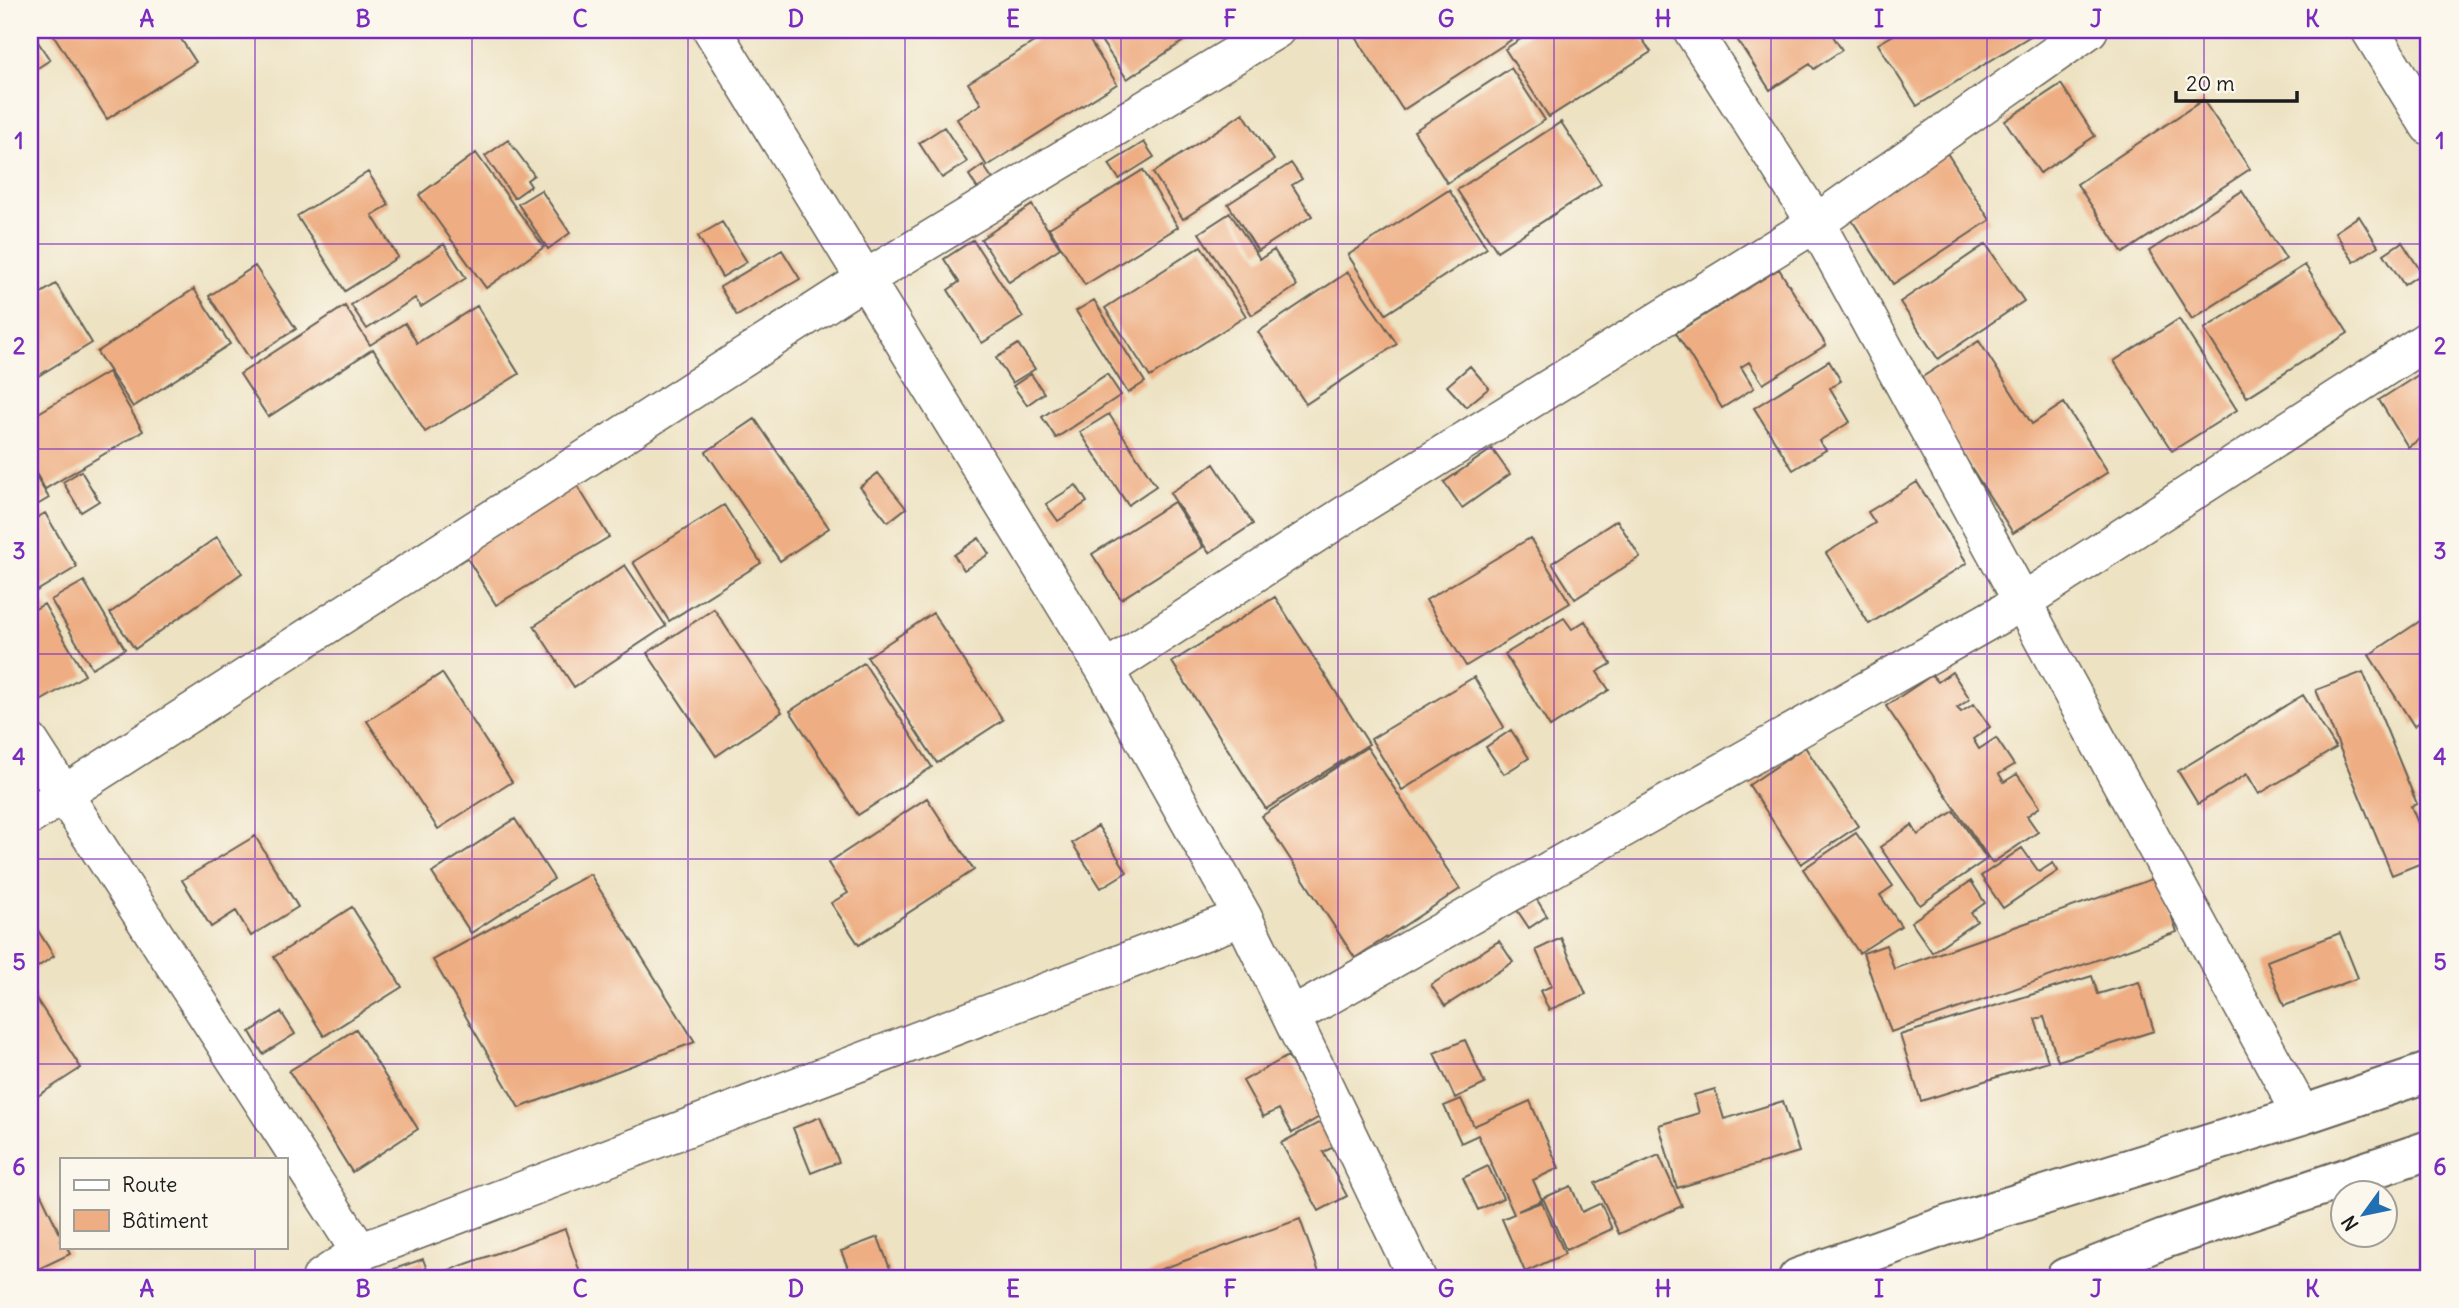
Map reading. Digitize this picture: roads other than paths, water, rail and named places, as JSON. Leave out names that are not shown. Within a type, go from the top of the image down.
[{"type":"main road","points":[[1798,1278],[1948,1225],[2302,1115],[2429,1072]]},
{"type":"main road","points":[[2065,1278],[2164,1239],[2429,1150]]},
{"type":"street","points":[[712,30],[1105,670],[1243,917],[1417,1278]]},
{"type":"street","points":[[30,817],[865,279],[1276,30]]},
{"type":"street","points":[[1692,30],[1816,223],[2302,1115]]},
{"type":"street","points":[[1105,670],[1350,511],[1816,223],[2089,30]]},
{"type":"street","points":[[2370,30],[2429,126]]},
{"type":"street","points":[[1293,1016],[2022,602],[2429,339]]},
{"type":"street","points":[[30,743],[360,1252]]},
{"type":"street","points":[[321,1278],[360,1252],[1243,917]]}]
